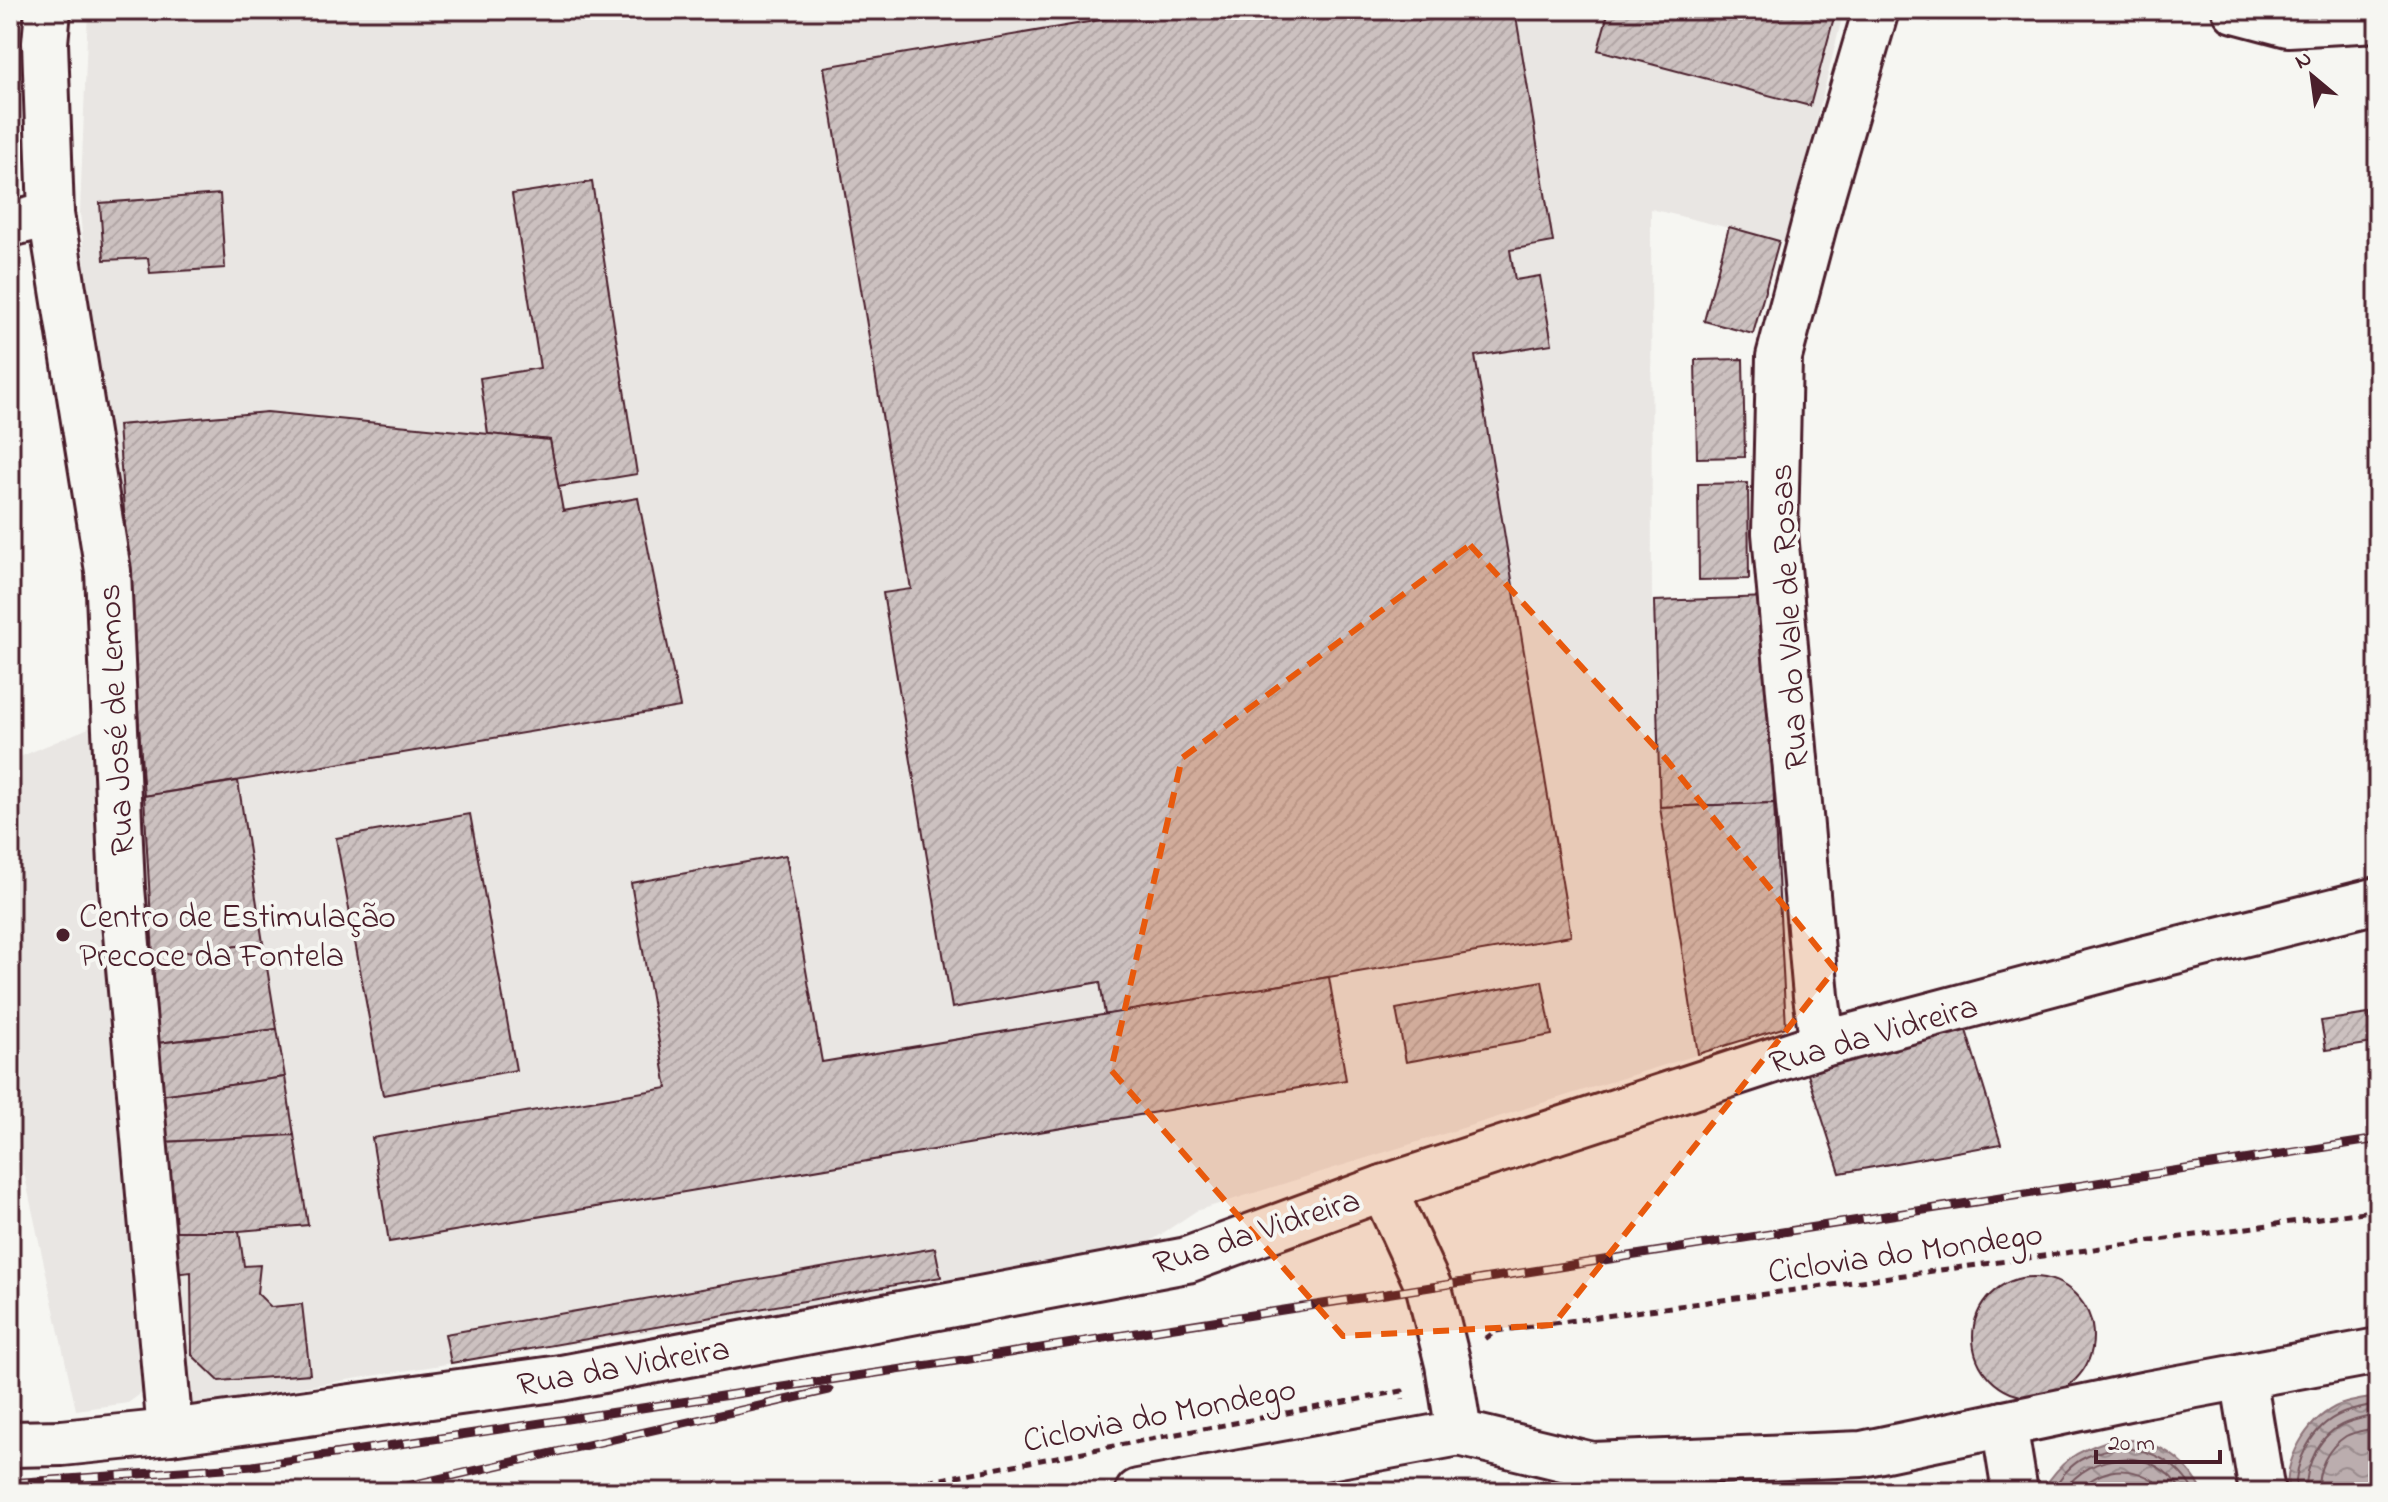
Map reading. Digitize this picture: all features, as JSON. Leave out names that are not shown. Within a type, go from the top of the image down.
[{"type":"street","name":"Rua José de Lemos","points":[[48,10],[45,43],[51,214],[108,571],[122,888],[170,1432]]},
{"type":"street","name":"Rua do Vale de Rosas","points":[[1823,1044],[1816,996],[1775,533],[1779,357],[1876,10]]},
{"type":"street","points":[[2235,10],[2288,24],[2378,19]]},
{"type":"street","points":[[10,224],[51,214]]},
{"type":"street","name":"Rua da Vidreira","points":[[10,1444],[62,1443],[170,1432],[561,1378],[1187,1260],[1383,1188],[1823,1044],[2378,900]]},
{"type":"street","points":[[1383,1188],[1429,1288],[1448,1364],[1459,1433]]},
{"type":"street","points":[[1138,1492],[1459,1433],[1592,1465],[1862,1454],[2378,1351]]},
{"type":"street","points":[[2243,1376],[2262,1492]]},
{"type":"street","points":[[2004,1424],[2015,1492]]},
{"type":"path","name":"Ciclovia do Mondego","points":[[1448,1364],[1496,1331],[2378,1210]]},
{"type":"path","name":"Ciclovia do Mondego","points":[[873,1492],[1402,1391],[1408,1443]]},
{"type":"highlighted area","points":[[1470,545],[1666,759],[1835,969],[1553,1325],[1343,1336],[1111,1070],[1182,758]]},
{"type":"shaded area","points":[[88,10],[1844,10],[1786,242],[1651,209],[1652,610],[1767,595],[1771,761],[1788,891],[1793,1025],[1196,1211],[1130,1255],[190,1405],[80,212]]},
{"type":"shaded area","name":"Centro de Estimulação Precoce da Fontela","points":[[103,722],[144,1384],[139,1395],[128,1403],[76,1410],[10,1109],[10,761]]},
{"type":"water","points":[[2378,1397],[2378,1492],[2288,1492],[2293,1455],[2315,1422],[2340,1405]]},
{"type":"water","points":[[2110,1440],[2141,1441],[2161,1448],[2192,1474],[2203,1492],[2041,1492],[2070,1458]]},
{"type":"building","points":[[1159,10],[1417,10],[1419,21],[1488,10],[1515,10],[1553,242],[1510,250],[1515,280],[1540,276],[1552,344],[1475,356],[1571,936],[1105,1015],[1100,982],[952,1008],[883,593],[911,589],[824,67]]},
{"type":"building","points":[[1609,10],[1836,10],[1810,106],[1598,50]]},
{"type":"building","points":[[1905,10],[1934,10],[1930,21]]},
{"type":"building","points":[[1913,10],[1942,10],[1939,20]]},
{"type":"building","points":[[592,182],[637,474],[558,487],[550,440],[488,434],[480,378],[540,368],[512,194]]},
{"type":"building","points":[[220,194],[225,268],[150,273],[148,258],[104,260],[100,203]]},
{"type":"building","points":[[1729,227],[1779,241],[1753,334],[1704,321]]},
{"type":"building","points":[[1743,359],[1745,457],[1697,458],[1695,360]]},
{"type":"building","points":[[267,412],[550,440],[563,511],[638,498],[680,707],[144,796],[118,425]]},
{"type":"building","points":[[1748,483],[1749,579],[1699,580],[1698,484]]},
{"type":"building","points":[[1768,597],[1774,803],[1660,807],[1654,601]]},
{"type":"building","points":[[238,781],[263,943],[153,956],[144,796]]},
{"type":"building","points":[[1774,803],[1786,1027],[1698,1054],[1660,807]]},
{"type":"building","points":[[470,814],[516,1070],[383,1095],[336,838]]},
{"type":"building","points":[[786,855],[822,1062],[1329,977],[1346,1080],[389,1242],[372,1138],[667,1088],[631,883]]},
{"type":"building","points":[[263,943],[277,1029],[158,1043],[153,956]]},
{"type":"building","points":[[1542,981],[1552,1035],[1406,1062],[1396,1009]]},
{"type":"building","points":[[1961,1014],[2001,1144],[1840,1173],[1805,1065]]},
{"type":"building","points":[[2369,1014],[2374,1043],[2326,1050],[2321,1021]]},
{"type":"building","points":[[277,1029],[285,1077],[161,1095],[158,1043]]},
{"type":"building","points":[[285,1077],[294,1135],[164,1142],[161,1095]]},
{"type":"building","points":[[294,1135],[308,1225],[239,1231],[169,1231],[164,1142]]},
{"type":"building","points":[[169,1231],[239,1231],[244,1266],[260,1265],[257,1293],[271,1307],[302,1304],[310,1374],[219,1381],[192,1355],[191,1272],[172,1274]]},
{"type":"building","points":[[935,1248],[941,1277],[451,1363],[445,1334]]},
{"type":"building","points":[[2033,1277],[2056,1282],[2075,1295],[2088,1314],[2093,1337],[2088,1360],[2075,1379],[2056,1392],[2033,1397],[2010,1392],[1991,1379],[1978,1360],[1973,1337],[1978,1314],[1991,1295],[2010,1282]]},
{"type":"railway","points":[[10,1483],[253,1466],[970,1359],[2378,1139]]},
{"type":"railway","points":[[381,1492],[829,1390]]},
{"type":"place","name":"Centro de Estimulação Precoce da Fontela","points":[[63,935]]}]
